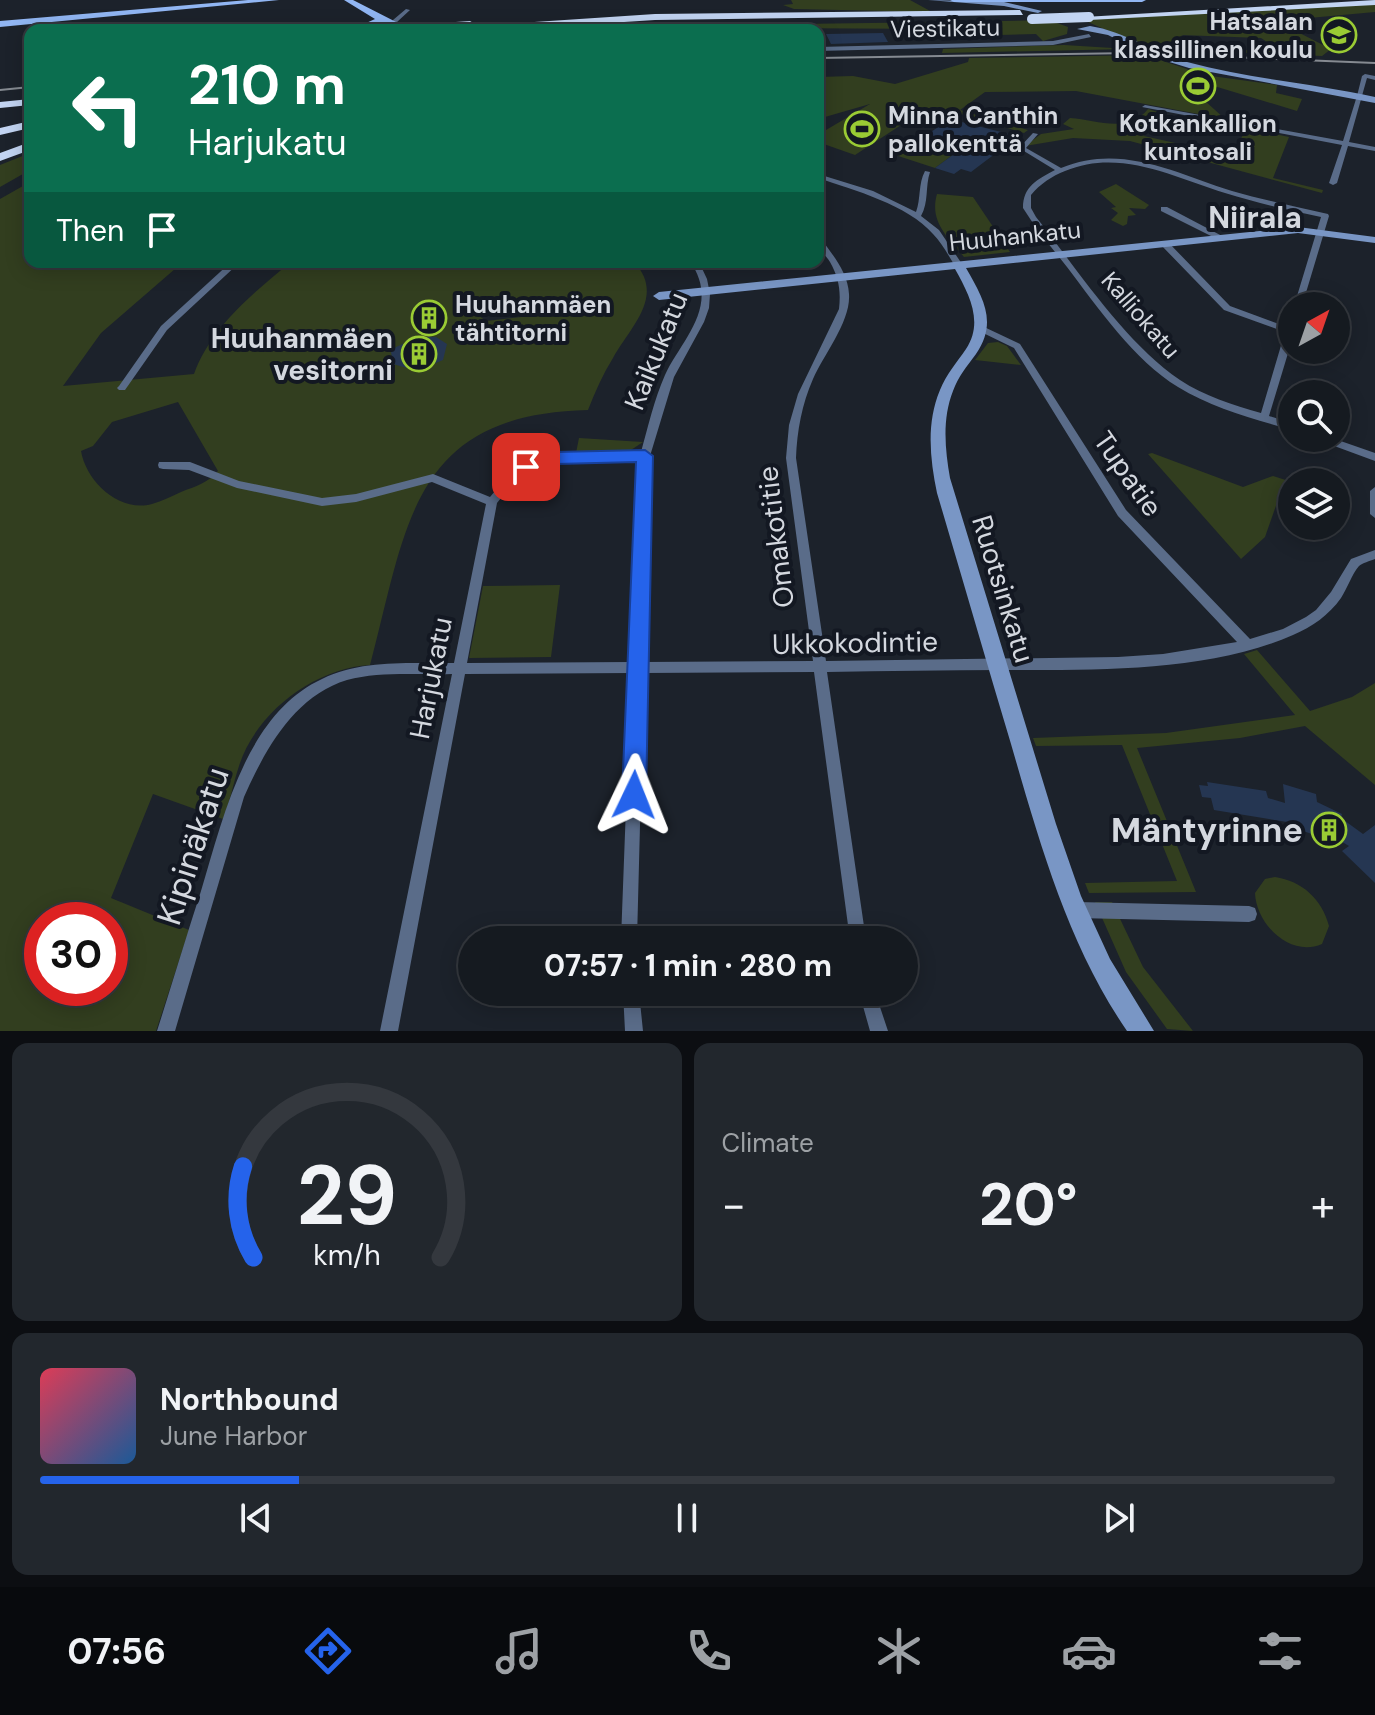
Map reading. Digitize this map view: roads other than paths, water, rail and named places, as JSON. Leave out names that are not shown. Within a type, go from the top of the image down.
[{"type":"highway","points":[[538,24],[603,19],[1020,13],[1318,0]]},
{"type":"highway","points":[[612,24],[1040,10],[1091,22],[1375,2]]},
{"type":"highway","points":[[466,24],[585,15],[698,17]]},
{"type":"highway","points":[[390,21],[400,24]]},
{"type":"highway","points":[[0,105],[24,103]]},
{"type":"highway","points":[[0,132],[24,126]]},
{"type":"highway","points":[[0,140],[24,134]]},
{"type":"highway","points":[[0,157],[24,148]]},
{"type":"main road","points":[[0,21],[208,0]]},
{"type":"main road","points":[[0,21],[275,0]]},
{"type":"main road","points":[[341,0],[368,24]]},
{"type":"main road","points":[[348,0],[390,21]]},
{"type":"main road","points":[[955,0],[1018,1],[1040,10],[1142,0]]},
{"type":"main road","points":[[0,21],[255,1]]},
{"type":"main road","points":[[182,5],[227,4]]},
{"type":"main road","points":[[48,18],[140,8]]},
{"type":"main road","points":[[374,24],[390,21]]},
{"type":"main road","points":[[374,24],[390,21]]},
{"type":"street","points":[[932,0],[1004,4],[1040,10],[1084,32],[1106,36],[1182,63],[1375,100]]},
{"type":"street","points":[[390,21],[406,12]]},
{"type":"street","points":[[1084,32],[1091,22],[1108,30],[1106,36]]},
{"type":"street","name":"Viestikatu","points":[[824,49],[1053,43],[1084,32]]},
{"type":"street","points":[[1333,183],[1365,76],[1375,78]]},
{"type":"street","points":[[1145,107],[1375,149]]},
{"type":"street","points":[[1035,134],[1022,148],[1060,170]]},
{"type":"street","name":"Kalliokatu","points":[[1278,422],[1197,393],[1166,374],[1138,347],[1031,214],[1026,202],[1033,187],[1060,170],[1089,159],[1128,160],[1239,195],[1325,216],[1321,230]]},
{"type":"street","points":[[917,216],[924,206],[923,186],[927,172]]},
{"type":"street","points":[[824,178],[870,193],[917,216],[936,232],[977,298],[982,329]]},
{"type":"street","points":[[1164,209],[1220,237]]},
{"type":"street","points":[[1302,292],[1321,230]]},
{"type":"street","name":"Huuhankatu","points":[[659,296],[1220,237],[1321,230],[1375,240]]},
{"type":"street","points":[[1164,243],[1227,308],[1278,324]]},
{"type":"street","name":"Omakotitie","points":[[824,250],[841,276],[846,293],[844,314],[809,377],[792,436],[795,495],[856,926]]},
{"type":"street","points":[[122,388],[164,328],[229,268]]},
{"type":"street","name":"Kaikukatu","points":[[630,926],[645,456],[665,387],[700,323],[708,290],[698,268]]},
{"type":"street","name":"Tupatie","points":[[982,329],[1017,346],[1122,513],[1247,644]]},
{"type":"street","name":"Ruotsinkatu","points":[[982,329],[946,393],[937,451],[945,493],[1043,816],[1077,910],[1108,982],[1142,1031]]},
{"type":"street","points":[[1264,418],[1280,364]]},
{"type":"street","points":[[1350,448],[1375,457]]},
{"type":"street","name":"Harjukatu","points":[[389,1031],[457,669],[492,502],[517,473],[535,463],[572,456],[645,456]]},
{"type":"street","points":[[163,465],[190,466],[237,484],[322,502],[347,500],[433,478],[492,502]]},
{"type":"street","points":[[1375,491],[1375,514]]},
{"type":"street","name":"Ukkokodintie","points":[[303,695],[336,676],[356,671],[997,665],[1161,658],[1247,644],[1284,634],[1316,616],[1343,591],[1355,562],[1375,554]]},
{"type":"street","name":"Kipinäkatu","points":[[166,1031],[237,797],[263,741],[303,695]]},
{"type":"street","points":[[1077,910],[1249,914]]},
{"type":"street","points":[[632,1006],[634,1031]]},
{"type":"street","points":[[871,1006],[879,1031]]},
{"type":"railway","points":[[824,58],[1134,53],[1375,63]]},
{"type":"railway","points":[[0,90],[24,88]]},
{"type":"place","name":"Hatsalan klassillinen koulu","points":[[1339,35]]},
{"type":"place","name":"Kotkankallion kuntosali","points":[[1198,86]]},
{"type":"place","name":"Minna Canthin pallokenttä","points":[[862,129]]},
{"type":"place","name":"Huuhanmäen tähtitorni","points":[[429,318]]},
{"type":"place","name":"Huuhanmäen vesitorni","points":[[419,354]]},
{"type":"place","name":"Mäntyrinne","points":[[1329,830]]},
{"type":"district","name":"Niirala","points":[[1255,217]]}]
